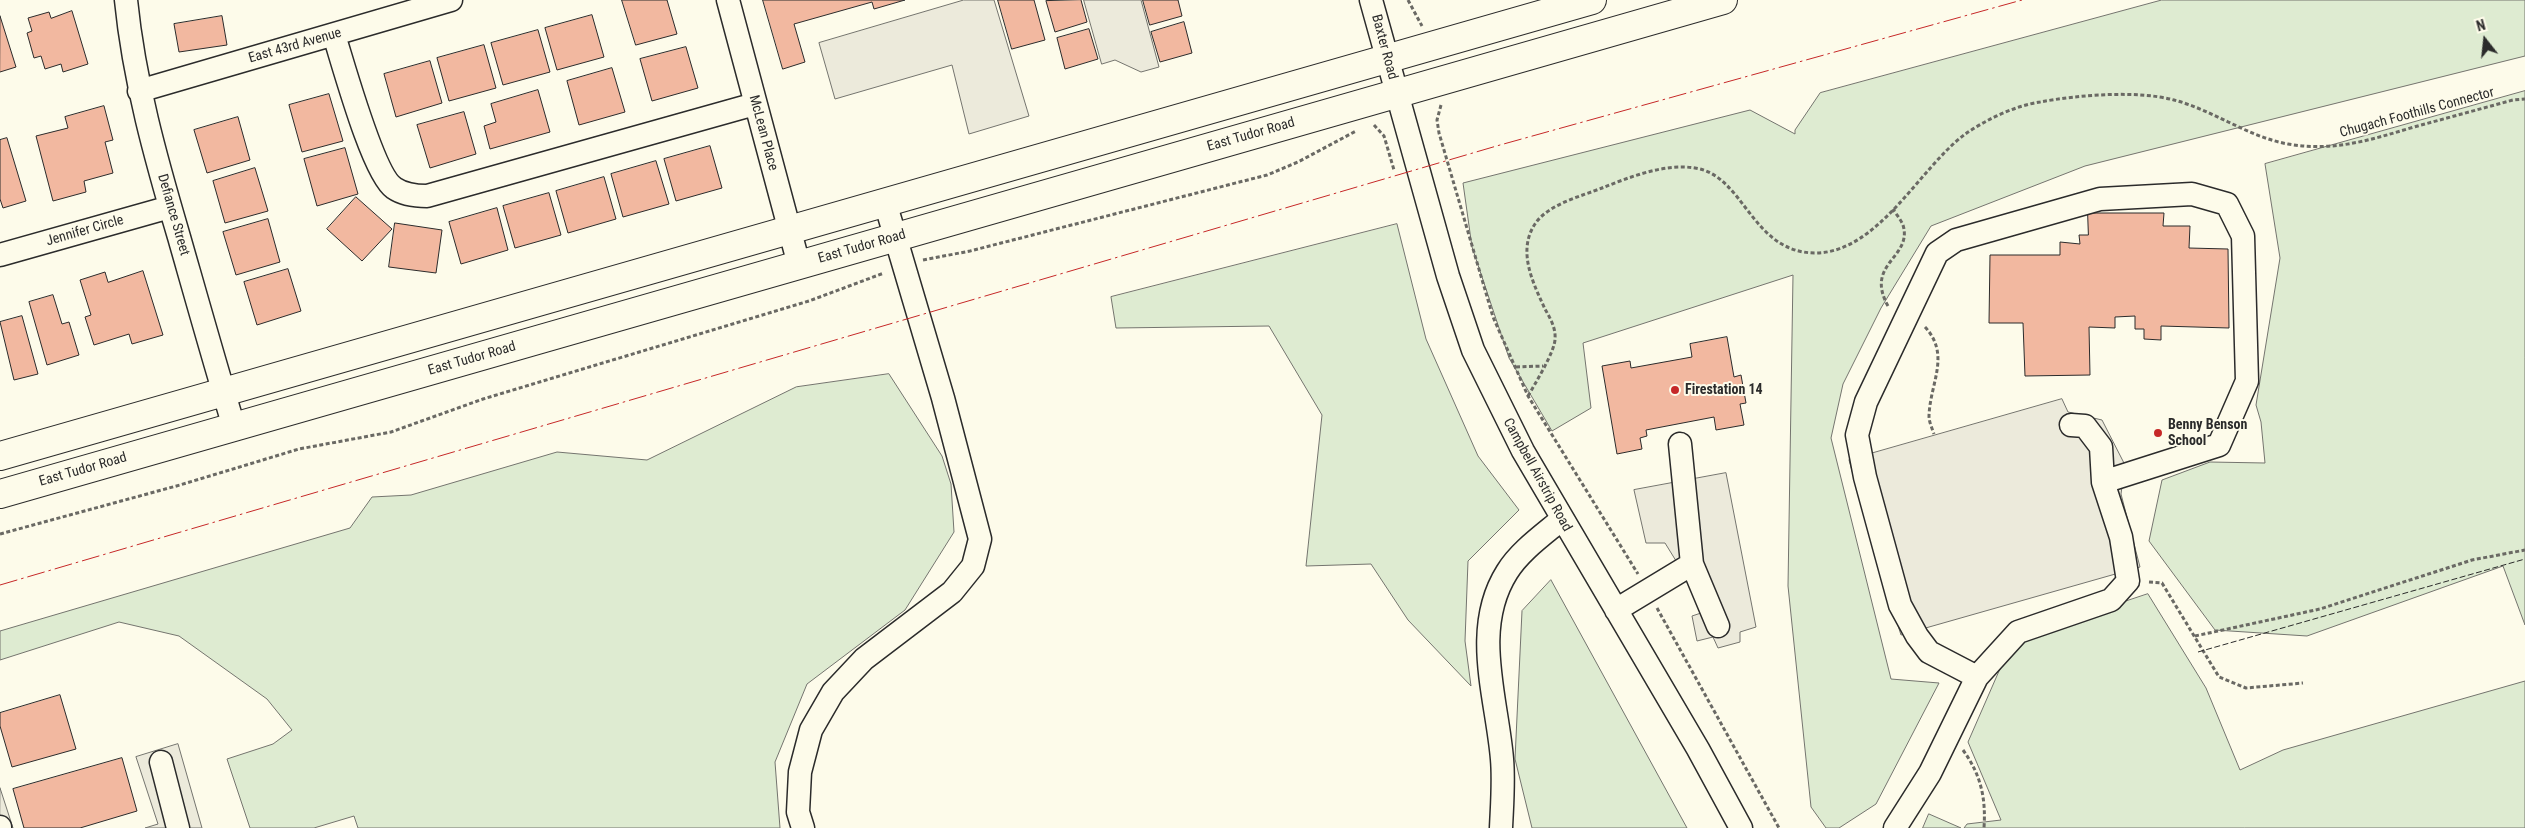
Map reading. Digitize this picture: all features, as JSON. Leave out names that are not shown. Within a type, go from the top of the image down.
[{"type":"main road","points":[[0,456],[1592,0]]},
{"type":"main road","name":"East Tudor Road","points":[[0,494],[1723,0]]},
{"type":"street","name":"Defiance Street","points":[[126,0],[130,43],[139,91],[170,207],[234,427]]},
{"type":"street","name":"East 43rd Avenue","points":[[139,91],[451,0]]},
{"type":"street","name":"McLean Place","points":[[728,0],[788,230],[799,265]]},
{"type":"street","name":"Baxter Road","points":[[1371,0],[1396,94]]},
{"type":"street","points":[[334,35],[375,157],[393,188],[410,196],[427,196],[755,104]]},
{"type":"street","name":"Campbell Airstrip Road","points":[[1396,94],[1448,276],[1472,350],[1523,451],[1698,750],[1741,828]]},
{"type":"street","points":[[1977,677],[1929,652],[1917,636],[1900,605],[1864,476],[1857,436],[1866,402],[1937,253],[1956,240],[2100,199],[2192,194],[2227,204],[2243,236],[2247,381],[2220,445],[2104,482]]},
{"type":"street","points":[[803,828],[798,812],[800,772],[811,730],[833,692],[864,659],[952,592],[973,566],[980,539],[943,398],[885,202]]},
{"type":"street","name":"Jennifer Circle","points":[[0,255],[170,207]]},
{"type":"street","points":[[1895,828],[1930,773],[1977,677],[2018,632],[2111,600],[2128,581],[2121,537],[2104,482],[2100,448],[2085,426],[2071,425]]},
{"type":"street","points":[[1680,444],[1692,564],[1718,626]]},
{"type":"street","points":[[1502,828],[1502,761],[1486,648],[1492,606],[1507,572],[1525,551],[1562,519]]},
{"type":"street","points":[[1616,610],[1692,564]]},
{"type":"street","points":[[161,762],[178,828]]},
{"type":"path","points":[[1408,0],[1422,27]]},
{"type":"path","name":"Chugach Foothills Connector","points":[[1528,396],[1556,339],[1554,327],[1528,270],[1527,244],[1535,223],[1549,211],[1624,180],[1672,167],[1696,168],[1711,172],[1724,182],[1767,236],[1789,247],[1816,253],[1846,247],[1869,232],[1964,136],[2005,112],[2039,102],[2114,94],[2143,95],[2175,100],[2285,144],[2318,147],[2348,146],[2513,100],[2525,99]]},
{"type":"path","points":[[1442,101],[1437,120],[1439,133],[1494,317],[1528,396],[1648,590],[1779,828]]},
{"type":"path","points":[[1370,122],[1381,131],[1388,148]]},
{"type":"path","points":[[0,534],[59,519],[299,449],[391,432],[484,399],[809,301],[905,266],[1267,175],[1298,162],[1358,130]]},
{"type":"path","points":[[1516,367],[1543,366]]},
{"type":"path","points":[[2195,636],[2320,609],[2472,560],[2525,550]]},
{"type":"path","points":[[2128,581],[2162,583],[2219,677],[2246,688],[2303,683]]},
{"type":"path","points":[[1951,733],[1971,761],[1982,786],[1986,806],[1984,828]]},
{"type":"green space","points":[[2162,0],[2525,0],[2525,56],[2085,166],[1931,226],[1881,308],[1843,384],[1831,438],[1891,679],[1939,683],[1876,804],[1839,828],[1826,828],[1811,807],[1788,586],[1793,275],[1583,343],[1591,408],[1552,431],[1509,358],[1472,247],[1463,183],[1750,110],[1795,134],[1795,130],[1820,93]]},
{"type":"green space","points":[[2525,91],[2525,625],[2503,566],[2307,636],[2215,630],[2149,541],[2162,480],[2210,462],[2265,463],[2261,422],[2256,405],[2280,258],[2265,164]]},
{"type":"green space","points":[[1397,224],[1426,339],[1478,456],[1519,510],[1468,561],[1465,641],[1471,686],[1408,620],[1371,564],[1306,566],[1322,415],[1269,326],[1116,328],[1111,297]]},
{"type":"green space","points":[[889,374],[942,456],[951,484],[954,532],[905,610],[807,684],[775,762],[780,828],[358,828],[354,816],[314,828],[250,828],[227,759],[273,744],[292,730],[267,699],[179,636],[119,622],[0,660],[0,631],[350,528],[372,497],[411,495],[557,452],[647,460],[796,387]]},
{"type":"green space","points":[[1551,580],[1687,828],[1532,828],[1515,759],[1522,611]]},
{"type":"green space","points":[[2148,594],[2206,688],[2240,770],[2283,750],[2525,681],[2525,828],[1964,828],[1967,824],[2001,820],[1968,742],[2013,639]]},
{"type":"green space","points":[[1929,814],[1961,828],[1923,828]]},
{"type":"shaded area","points":[[964,0],[994,0],[1029,116],[969,134],[952,65],[835,99],[819,43]]},
{"type":"shaded area","points":[[1084,0],[1141,0],[1159,67],[1141,72],[1115,60],[1102,64]]},
{"type":"shaded area","points":[[2062,399],[2068,412],[2102,420],[2125,465],[2121,494],[2140,567],[1901,635],[1874,550],[1849,460]]},
{"type":"shaded area","points":[[1726,473],[1756,627],[1740,632],[1740,642],[1718,648],[1713,637],[1697,641],[1692,616],[1707,611],[1665,543],[1646,543],[1634,490]]},
{"type":"shaded area","points":[[178,744],[202,828],[145,828],[158,824],[136,757]]},
{"type":"shaded area","points":[[0,788],[13,828],[0,828]]},
{"type":"building","points":[[622,0],[667,0],[677,34],[636,45]]},
{"type":"building","points":[[763,0],[905,0],[874,9],[872,2],[794,24],[805,62],[783,69]]},
{"type":"building","points":[[998,0],[1034,0],[1045,40],[1012,49]]},
{"type":"building","points":[[1081,0],[1087,22],[1055,32],[1046,1]]},
{"type":"building","points":[[1143,0],[1178,0],[1182,16],[1150,25]]},
{"type":"building","points":[[72,11],[88,64],[63,72],[61,64],[45,69],[41,56],[34,58],[27,33],[32,31],[28,18],[49,12],[51,18]]},
{"type":"building","points":[[592,15],[604,57],[557,70],[545,28]]},
{"type":"building","points":[[0,16],[16,67],[0,72]]},
{"type":"building","points":[[222,16],[227,45],[179,52],[174,24]]},
{"type":"building","points":[[1184,22],[1192,53],[1160,62],[1151,32]]},
{"type":"building","points":[[1089,29],[1098,59],[1065,69],[1057,38]]},
{"type":"building","points":[[538,30],[550,72],[503,85],[491,43]]},
{"type":"building","points":[[484,45],[496,88],[449,101],[437,58]]},
{"type":"building","points":[[686,47],[698,88],[652,101],[640,59]]},
{"type":"building","points":[[430,61],[442,103],[396,117],[384,74]]},
{"type":"building","points":[[612,68],[625,112],[579,125],[567,81]]},
{"type":"building","points":[[538,90],[550,132],[490,149],[484,126],[496,122],[491,104]]},
{"type":"building","points":[[329,94],[343,141],[302,152],[289,105]]},
{"type":"building","points":[[104,106],[113,140],[105,142],[113,173],[84,181],[86,192],[53,201],[36,136],[68,128],[65,117]]},
{"type":"building","points":[[464,112],[476,154],[430,168],[417,125]]},
{"type":"building","points":[[238,117],[250,160],[207,173],[194,130]]},
{"type":"building","points":[[7,138],[26,201],[3,208],[0,199],[0,140]]},
{"type":"building","points":[[710,146],[722,188],[676,201],[664,159]]},
{"type":"building","points":[[345,148],[358,194],[317,206],[304,159]]},
{"type":"building","points":[[656,161],[669,204],[623,217],[611,174]]},
{"type":"building","points":[[255,168],[268,211],[225,223],[213,181]]},
{"type":"building","points":[[604,177],[616,219],[568,233],[556,191]]},
{"type":"building","points":[[549,193],[561,235],[515,248],[503,206]]},
{"type":"building","points":[[356,197],[392,229],[362,261],[327,229]]},
{"type":"building","points":[[497,208],[508,250],[461,264],[449,222]]},
{"type":"building","points":[[2088,213],[2164,213],[2163,226],[2190,226],[2189,248],[2228,249],[2229,328],[2161,326],[2161,340],[2144,339],[2144,329],[2135,329],[2135,316],[2115,317],[2115,328],[2089,327],[2090,375],[2025,376],[2023,323],[1989,323],[1990,255],[2060,255],[2060,242],[2080,244],[2079,235],[2088,235]]},
{"type":"building","points":[[268,219],[280,262],[236,275],[223,232]]},
{"type":"building","points":[[395,223],[442,230],[436,273],[389,267]]},
{"type":"building","points":[[288,269],[301,311],[257,325],[244,282]]},
{"type":"building","points":[[143,271],[163,335],[132,344],[129,334],[94,345],[85,317],[91,315],[80,280],[105,272],[108,282]]},
{"type":"building","points":[[53,295],[62,324],[69,322],[79,355],[47,365],[29,302]]},
{"type":"building","points":[[22,316],[38,374],[14,380],[0,322]]},
{"type":"building","name":"Firestation 14","points":[[1727,337],[1734,377],[1741,375],[1746,403],[1740,404],[1744,425],[1716,430],[1714,417],[1646,430],[1647,436],[1640,438],[1642,449],[1617,454],[1602,366],[1630,361],[1631,368],[1692,357],[1690,344]]},
{"type":"building","points":[[60,695],[76,749],[12,767],[0,726],[0,713]]},
{"type":"building","points":[[122,758],[137,811],[80,828],[24,828],[13,789]]},
{"type":"fence","points":[[2198,652],[2525,559]]},
{"type":"power","points":[[0,585],[1500,145],[2022,0]]},
{"type":"place","name":"Firestation 14","points":[[1675,390]]},
{"type":"place","name":"Benny Benson School","points":[[2158,433]]}]
